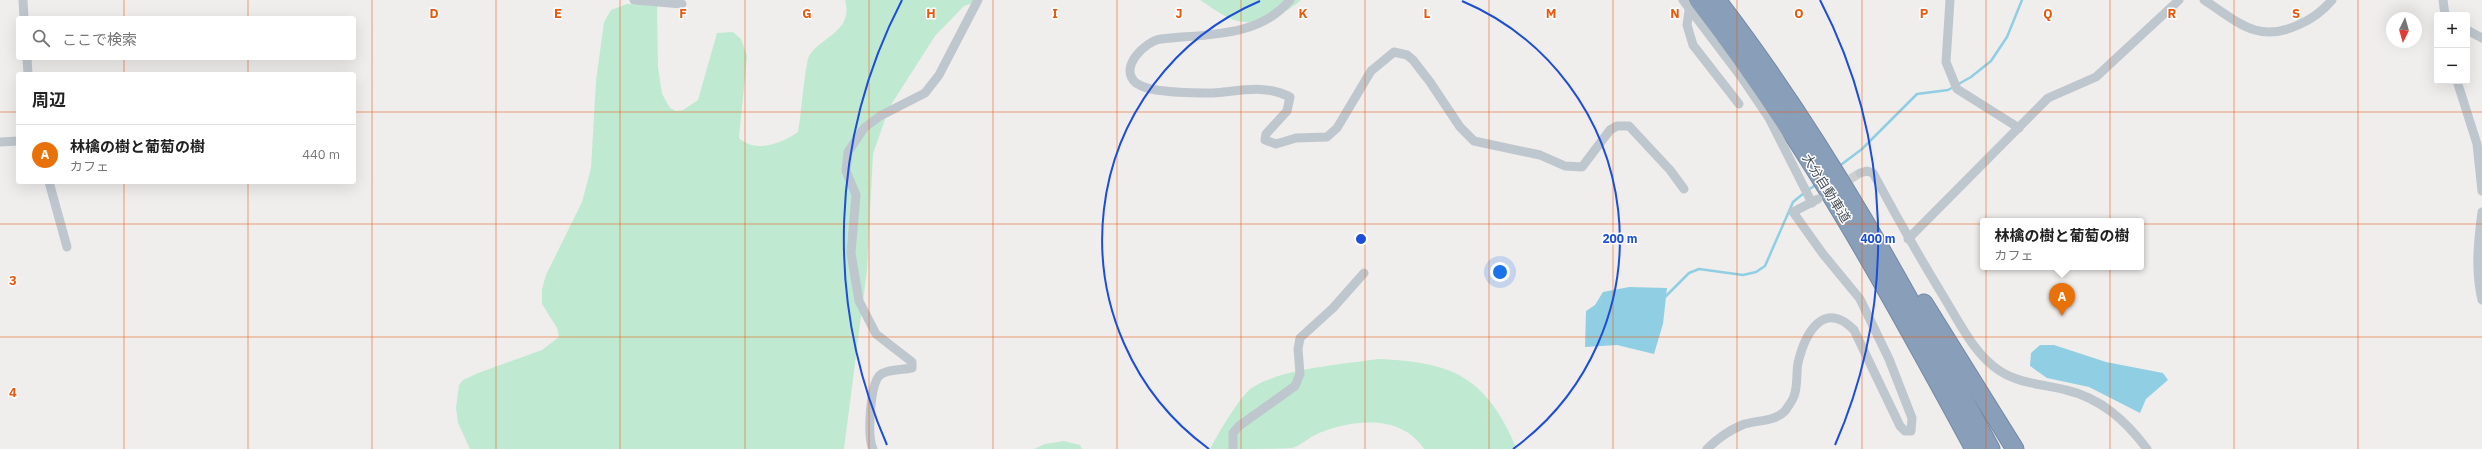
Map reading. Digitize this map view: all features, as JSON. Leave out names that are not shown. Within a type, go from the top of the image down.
[{"type":"highway","name":"大分自動車道","points":[[1717,0],[1783,91],[1824,153],[1902,283],[1991,449]]},
{"type":"highway","name":"大分自動車道","points":[[1694,5],[1737,50],[1814,165],[1891,296],[1974,449]]},
{"type":"highway","points":[[1824,153],[1904,272],[2015,449]]},
{"type":"highway","points":[[1891,296],[1967,449]]},
{"type":"street","points":[[23,0],[24,16]]},
{"type":"street","points":[[634,0],[682,4]]},
{"type":"street","points":[[873,449],[870,431],[874,392],[879,377],[886,372],[912,368],[912,362],[876,334],[859,301],[851,253],[856,195],[846,171],[848,152],[864,128],[880,116],[925,93],[939,74],[978,0]]},
{"type":"street","points":[[1290,0],[1273,16],[1254,26],[1229,32],[1157,40],[1136,55],[1131,64],[1131,75],[1135,82],[1146,89],[1179,93],[1254,89],[1279,91],[1290,97],[1287,110],[1266,134],[1265,140],[1276,144],[1296,138],[1327,137],[1337,128],[1371,71],[1394,52],[1407,55],[1413,60],[1430,82],[1460,127],[1474,141],[1540,155],[1565,166],[1582,167],[1610,130],[1617,126],[1629,126],[1660,159],[1684,189]]},
{"type":"street","points":[[1683,0],[1694,5],[1769,118],[1804,187],[1813,200],[1793,212],[1823,254],[1860,299],[1889,359],[1912,418],[1911,430],[1905,431],[1900,426],[1854,330],[1844,319],[1829,317],[1818,322],[1805,342],[1798,363],[1794,398],[1785,411],[1776,417],[1743,424],[1719,437],[1707,449]]},
{"type":"street","points":[[1950,0],[1946,62],[1957,89],[2019,128]]},
{"type":"street","points":[[1908,239],[2048,98],[2096,77],[2179,0]]},
{"type":"street","points":[[2204,0],[2258,32],[2271,34],[2284,32],[2313,18],[2332,0]]},
{"type":"street","points":[[2443,0],[2445,12]]},
{"type":"street","points":[[1694,5],[1687,25],[1693,45],[1738,104]]},
{"type":"street","points":[[2470,32],[2482,38]]},
{"type":"street","points":[[27,60],[28,72]]},
{"type":"street","points":[[2458,84],[2477,144],[2482,192]]},
{"type":"street","points":[[0,142],[16,140]]},
{"type":"street","points":[[1860,174],[1867,171],[1873,173],[1908,239],[1967,336],[1998,370],[2013,378],[2066,390],[2099,402],[2110,409],[2134,431],[2147,449]]},
{"type":"street","points":[[50,184],[67,247]]},
{"type":"street","points":[[2482,212],[2477,260],[2482,300]]},
{"type":"street","points":[[1232,449],[1233,433],[1239,426],[1295,386],[1300,374],[1300,338],[1333,308],[1364,273]]},
{"type":"green space","points":[[845,0],[983,0],[964,6],[935,36],[889,108],[873,154],[867,270],[844,449],[470,449],[458,423],[456,408],[459,385],[463,380],[478,373],[542,350],[559,337],[557,328],[542,304],[542,289],[546,275],[582,202],[591,168],[596,81],[604,22],[611,10],[627,4],[657,5],[658,67],[662,94],[670,108],[676,111],[683,110],[698,100],[717,33],[733,32],[741,39],[747,56],[739,138],[746,143],[761,146],[777,143],[798,132],[809,56],[814,49],[840,27],[845,20]]},
{"type":"green space","points":[[1200,0],[1301,0],[1288,10],[1272,18],[1255,22],[1247,22],[1238,21],[1228,17]]},
{"type":"green space","points":[[1378,359],[1427,364],[1447,370],[1464,378],[1479,390],[1493,405],[1517,449],[1424,449],[1415,438],[1403,430],[1390,425],[1361,423],[1332,428],[1315,435],[1292,448],[1210,449],[1236,406],[1253,387],[1280,376],[1313,368]]},
{"type":"green space","points":[[1064,441],[1080,445],[1082,449],[1034,449],[1045,444]]},
{"type":"water","points":[[1629,287],[1667,288],[1663,324],[1654,354],[1617,345],[1585,347],[1586,311],[1595,305],[1603,292]]},
{"type":"water","points":[[2040,345],[2054,345],[2106,362],[2163,373],[2168,380],[2146,399],[2140,413],[2089,387],[2047,378],[2030,366],[2031,353]]},
{"type":"waterway","points":[[1842,164],[1862,149],[1917,94],[1948,90],[1971,77],[1991,61],[2007,37],[2022,0]]},
{"type":"waterway","points":[[1808,190],[1817,184]]},
{"type":"waterway","points":[[1664,298],[1689,273],[1699,269],[1743,275],[1756,272],[1765,266],[1793,202],[1804,193]]},
{"type":"tunnel","points":[[1839,186],[1860,173]]},
{"type":"place","name":"林檎の樹と葡萄の樹","points":[[2062,316]]}]
